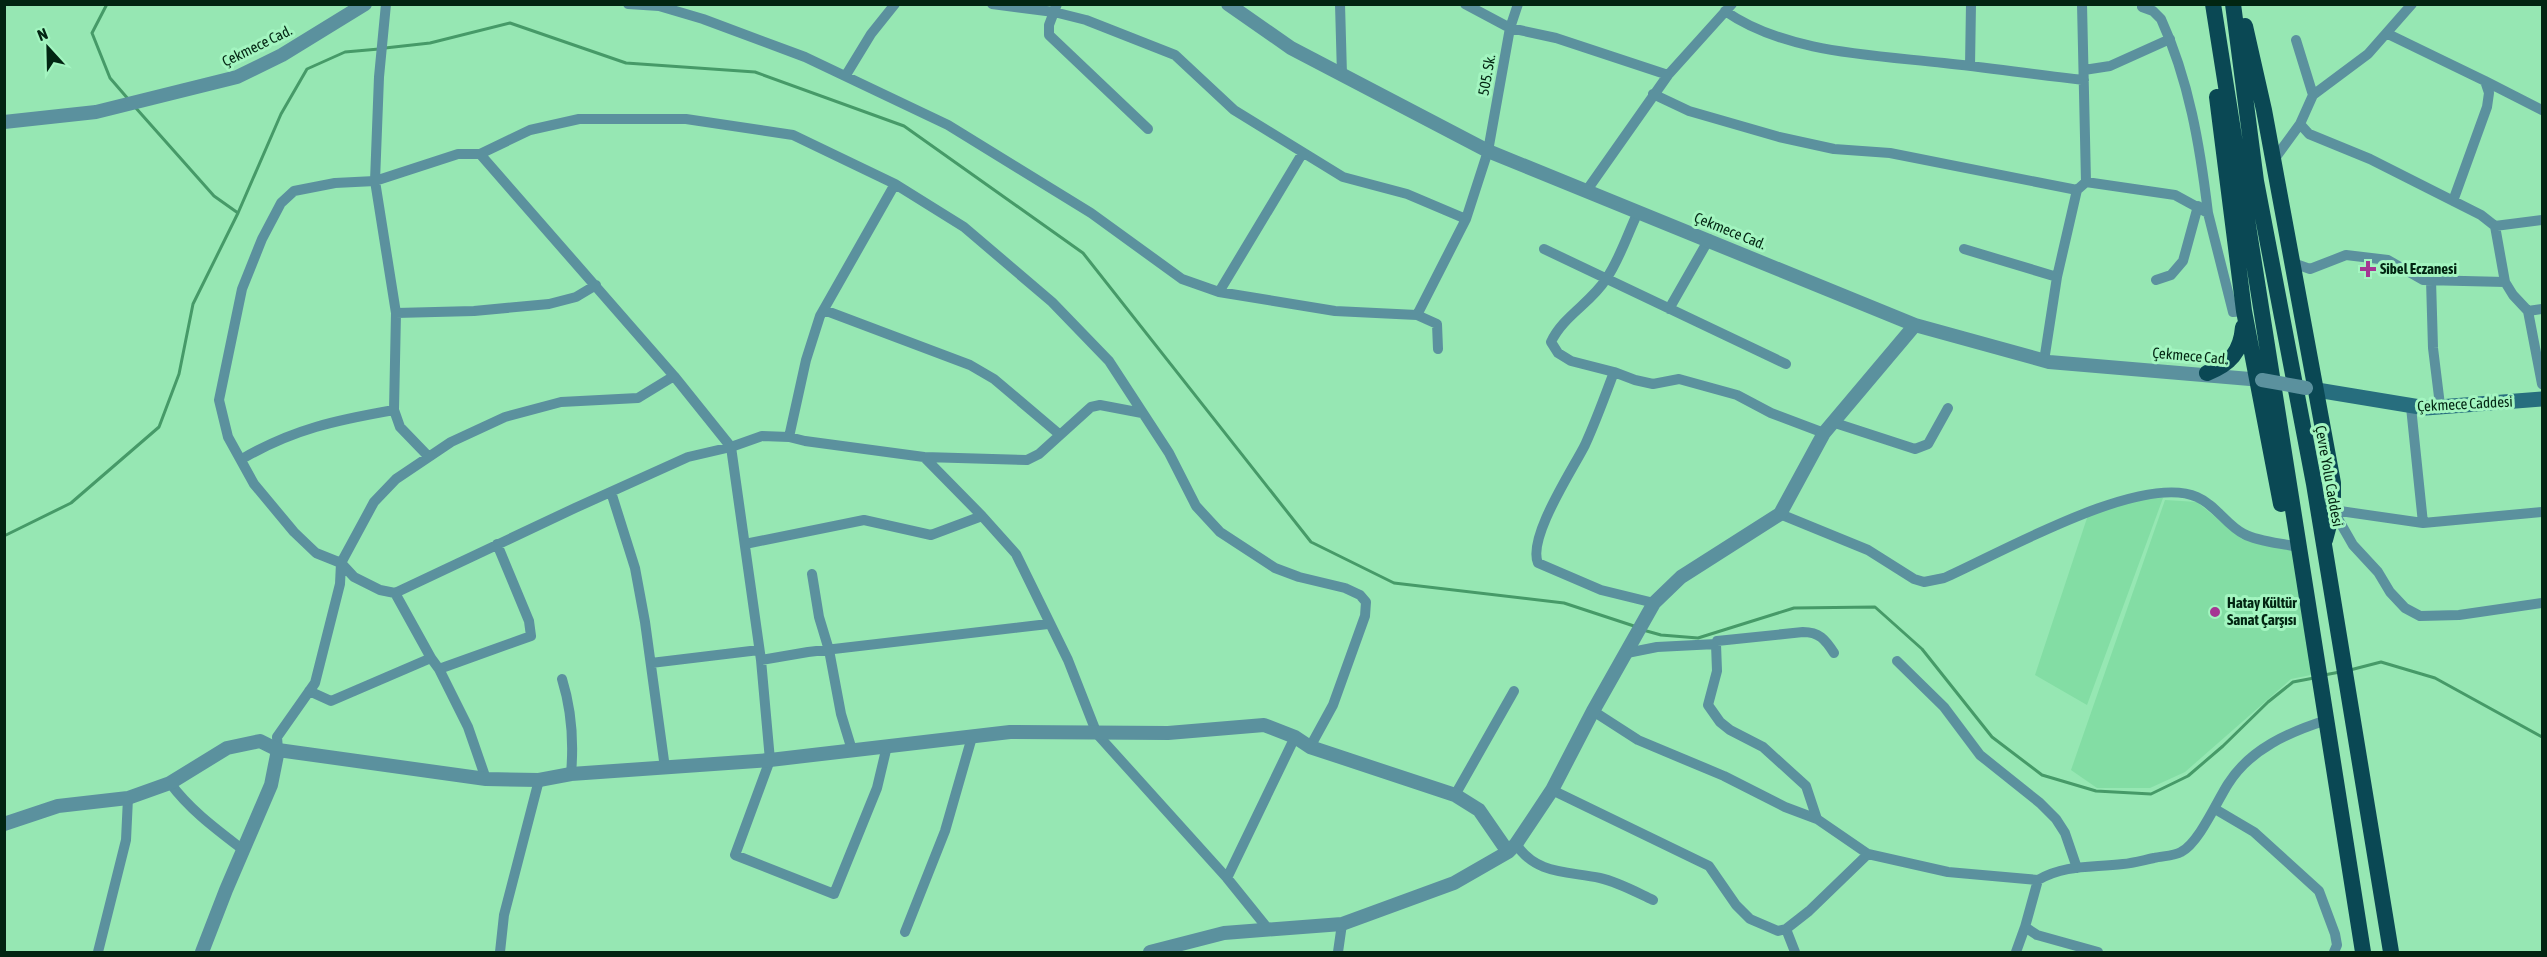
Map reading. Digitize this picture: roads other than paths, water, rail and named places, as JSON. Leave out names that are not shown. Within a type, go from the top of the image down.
[{"type":"highway","points":[[2212,4],[2220,126],[2244,311],[2259,379],[2279,499],[2298,552]]},
{"type":"highway","points":[[2212,4],[2298,552],[2364,952]]},
{"type":"highway","name":"Çevre Yolu Caddesi","points":[[2233,4],[2256,181],[2314,484],[2391,952]]},
{"type":"highway","points":[[2240,4],[2264,110],[2293,262],[2312,389],[2333,483],[2333,510],[2323,549]]},
{"type":"highway","points":[[2207,373],[2223,367],[2236,356],[2242,336],[2244,311]]},
{"type":"main road","name":"Çekmece Caddesi","points":[[2312,389],[2411,407],[2542,399]]},
{"type":"street","name":"Çekmece Cad.","points":[[4,122],[96,112],[237,77],[282,55],[365,4]]},
{"type":"street","points":[[386,4],[379,77],[375,181],[396,313],[394,410],[400,427],[428,456]]},
{"type":"street","points":[[628,4],[659,6],[703,19],[846,75],[948,125],[1091,213],[1182,279],[1219,292],[1335,311],[1417,315],[1437,324],[1438,349]]},
{"type":"street","points":[[846,75],[871,34],[895,4]]},
{"type":"street","points":[[992,4],[1056,8],[1175,55],[1234,111],[1302,154],[1343,177],[1407,194],[1467,219]]},
{"type":"street","name":"Çekmece Cad.","points":[[1228,4],[1291,48],[1488,151],[1710,239],[1915,325],[2044,361],[2207,373],[2259,379],[2312,389]]},
{"type":"street","points":[[1340,4],[1342,75]]},
{"type":"street","points":[[1465,4],[1510,28],[1556,38],[1668,75]]},
{"type":"street","name":"505. Sk.","points":[[1417,315],[1467,219],[1488,151],[1510,28],[1518,4]]},
{"type":"street","points":[[1970,66],[1971,4]]},
{"type":"street","points":[[2044,361],[2057,277],[2081,186],[2084,75],[2082,4]]},
{"type":"street","points":[[2273,162],[2300,124],[2313,95],[2368,54],[2388,34],[2412,4]]},
{"type":"street","points":[[2142,7],[2153,11],[2161,19],[2186,86],[2202,157],[2208,213],[2233,312],[2244,311]]},
{"type":"street","points":[[1056,8],[1049,25],[1049,35],[1148,129]]},
{"type":"street","points":[[1587,190],[1653,94],[1728,8],[1752,27],[1792,42],[1866,54],[1970,66],[2084,75],[2170,39]]},
{"type":"street","points":[[2388,34],[2542,110]]},
{"type":"street","points":[[2296,40],[2313,95]]},
{"type":"street","points":[[2452,201],[2487,106],[2489,93],[2485,81]]},
{"type":"street","points":[[1653,94],[1689,111],[1779,137],[1833,148],[1890,153],[2081,186],[2175,195],[2208,213]]},
{"type":"street","points":[[1142,413],[1100,405],[1091,407],[1039,454],[1027,460],[924,457],[789,437],[762,436],[731,447],[688,457],[395,593],[380,590],[354,577],[341,563],[316,553],[294,532],[254,484],[228,437],[219,400],[242,289],[262,239],[280,203],[294,191],[335,183],[375,181],[458,154],[480,154],[530,130],[579,119],[686,120],[793,135],[895,184],[964,226],[1053,302],[1109,361],[1169,453],[1196,506],[1220,532],[1275,568],[1299,577],[1345,588],[1360,595],[1366,602],[1365,616],[1333,705],[1310,747]]},
{"type":"street","points":[[2300,124],[2309,134],[2370,159],[2481,215],[2495,226],[2505,282],[2513,295],[2528,311],[2542,384]]},
{"type":"street","points":[[480,154],[674,376],[731,447],[760,655],[770,760],[735,855],[834,894],[877,788],[887,746]]},
{"type":"street","points":[[1219,292],[1302,154]]},
{"type":"street","points":[[789,437],[806,360],[824,310],[895,184]]},
{"type":"street","points":[[2156,280],[2171,275],[2183,261],[2198,206]]},
{"type":"street","points":[[1638,212],[1607,278],[1589,300],[1561,325],[1551,342],[1558,353],[1571,361],[1635,380],[1653,384],[1679,379],[1737,395],[1771,413],[1824,434]]},
{"type":"street","points":[[2495,226],[2542,219]]},
{"type":"street","points":[[1670,309],[1710,239]]},
{"type":"street","points":[[1544,249],[1785,364]]},
{"type":"street","points":[[1964,249],[2057,277]]},
{"type":"street","points":[[2293,262],[2310,269],[2346,255],[2388,260],[2423,280],[2505,282]]},
{"type":"street","points":[[2431,280],[2433,348],[2440,405]]},
{"type":"street","points":[[396,313],[474,311],[549,304],[576,297],[596,285]]},
{"type":"street","points":[[2528,311],[2542,309]]},
{"type":"street","points":[[824,310],[970,365],[994,379],[1059,434]]},
{"type":"street","points":[[1150,952],[1224,933],[1342,924],[1454,883],[1512,848],[1552,790],[1593,711],[1654,603],[1681,577],[1780,514],[1832,422],[1915,325]]},
{"type":"street","points":[[1614,372],[1585,443],[1544,521],[1535,557],[1538,562],[1601,590],[1654,603]]},
{"type":"street","points":[[202,952],[242,849],[271,785],[278,750],[277,737],[315,682],[340,584],[341,563],[374,502],[396,479],[428,456],[451,442],[505,417],[561,402],[638,398],[674,376]]},
{"type":"street","points":[[2411,407],[2423,523]]},
{"type":"street","points":[[1832,422],[1915,449],[1928,444],[1948,408]]},
{"type":"street","points":[[242,459],[272,441],[330,421],[394,410]]},
{"type":"street","points":[[924,457],[1016,554],[1034,588],[1048,624],[1068,660],[1097,734],[1227,878],[1269,930]]},
{"type":"street","points":[[611,492],[635,568],[665,768]]},
{"type":"street","points":[[1780,514],[1868,550],[1914,579],[1924,582],[1944,578],[1977,564],[2083,513],[2109,504],[2169,493],[2196,496],[2244,534],[2298,552]]},
{"type":"street","points":[[2333,510],[2423,523],[2542,512]]},
{"type":"street","points":[[2333,510],[2353,545],[2378,572],[2390,592],[2405,608],[2420,616],[2459,615],[2542,603]]},
{"type":"street","points":[[745,544],[864,520],[932,535],[982,516]]},
{"type":"street","points":[[439,669],[531,636],[527,615],[497,544]]},
{"type":"street","points":[[812,574],[819,617],[829,650],[841,714],[852,750]]},
{"type":"street","points":[[395,593],[439,669],[468,727],[486,779]]},
{"type":"street","points":[[651,663],[829,650],[1048,624]]},
{"type":"street","points":[[1627,653],[1657,647],[1716,644],[1717,641],[1816,632],[1834,652]]},
{"type":"street","points":[[1716,644],[1717,671],[1708,705],[1720,722],[1730,730],[1763,747],[1806,786],[1817,819]]},
{"type":"street","points":[[309,691],[331,701],[431,658]]},
{"type":"street","points":[[1897,662],[1944,707],[1980,755],[2040,803],[2056,819],[2065,833],[2077,868]]},
{"type":"street","points":[[562,679],[571,708],[573,748],[571,774]]},
{"type":"street","points":[[1455,795],[1514,691]]},
{"type":"street","points":[[1593,711],[1638,740],[1724,776],[1785,807],[1817,819],[1868,854],[1948,872],[2038,880],[2069,867],[2124,864],[2182,852],[2215,809],[2229,782],[2252,758],[2275,740],[2327,720]]},
{"type":"street","points":[[4,824],[58,806],[128,798],[170,783],[227,748],[260,741],[278,750],[486,779],[539,780],[571,774],[770,760],[1010,732],[1168,733],[1264,725],[1295,737],[1310,747],[1455,795],[1479,810],[1512,848],[1542,867],[1572,875],[1602,878],[1653,900]]},
{"type":"street","points":[[905,932],[945,831],[972,737]]},
{"type":"street","points":[[1227,878],[1295,737]]},
{"type":"street","points":[[500,952],[504,915],[539,780]]},
{"type":"street","points":[[170,783],[182,800],[197,814],[242,849]]},
{"type":"street","points":[[1552,790],[1710,866],[1736,904],[1750,919],[1778,931],[1786,929],[1809,911],[1868,854]]},
{"type":"street","points":[[98,952],[126,840],[128,798]]},
{"type":"street","points":[[2215,809],[2254,832],[2319,891],[2335,934],[2337,945],[2334,952]]},
{"type":"street","points":[[2016,952],[2038,880]]},
{"type":"street","points":[[1338,952],[1342,924]]},
{"type":"street","points":[[2025,927],[2037,935],[2098,952]]},
{"type":"street","points":[[1786,929],[1795,952]]},
{"type":"waterway","points":[[107,4],[92,33],[110,78],[129,100]]},
{"type":"waterway","points":[[385,48],[430,43],[510,23],[626,63],[755,72],[904,126],[1083,253],[1311,542],[1394,583],[1564,603],[1637,627]]},
{"type":"waterway","points":[[4,536],[71,503],[159,427],[179,374],[193,304],[238,213],[281,114],[307,69],[345,52],[379,49]]},
{"type":"waterway","points":[[135,107],[214,196],[238,213]]},
{"type":"waterway","points":[[1643,630],[1661,635],[1698,638],[1794,608],[1875,607],[1922,649],[1992,737],[2042,775],[2096,791],[2151,794],[2188,776],[2293,682],[2314,678]]},
{"type":"waterway","points":[[2350,670],[2381,662],[2435,678],[2542,737]]},
{"type":"waterway","points":[[2324,675],[2340,672]]},
{"type":"place","name":"Sibel Eczanesi","points":[[2368,269]]},
{"type":"place","name":"Hatay Kültür Sanat Çarşısı","points":[[2215,612]]}]
